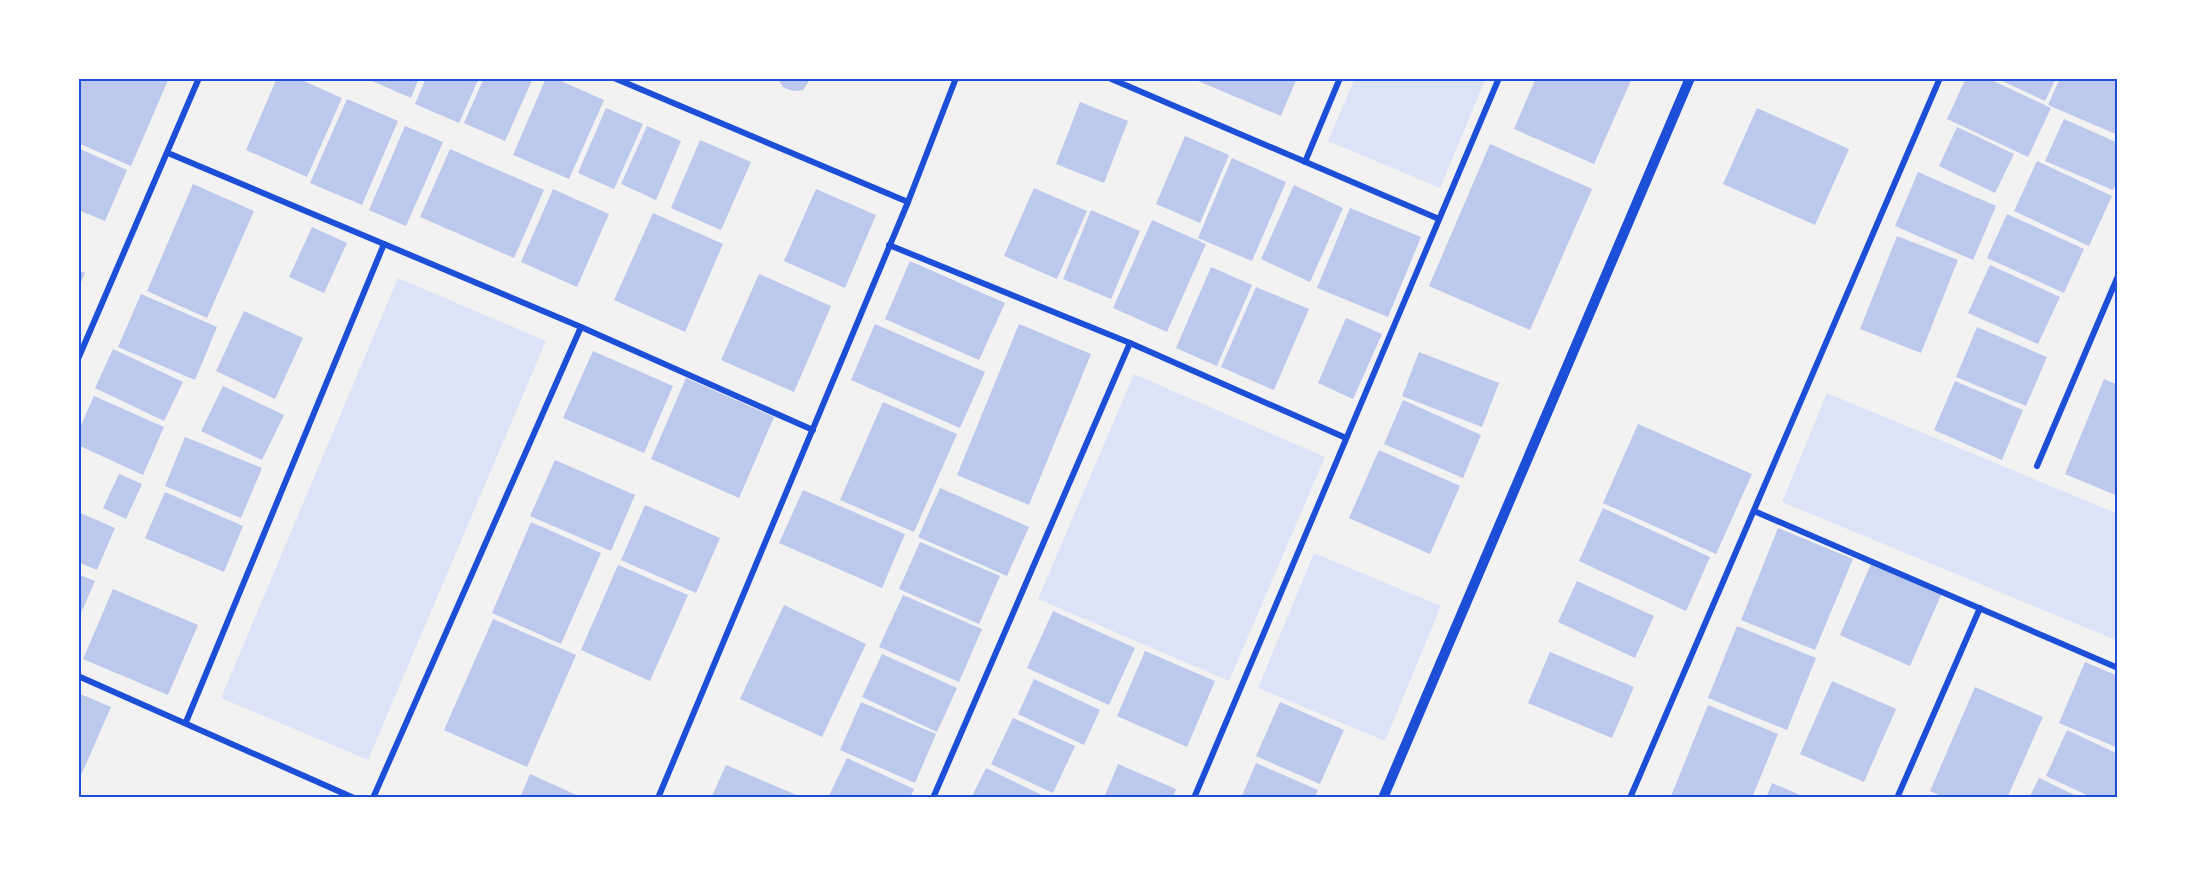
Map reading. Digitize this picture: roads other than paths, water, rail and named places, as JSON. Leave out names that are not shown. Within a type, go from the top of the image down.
[{"type":"street","points":[[78,358],[200,78]]},
{"type":"street","points":[[614,78],[908,202]]},
{"type":"street","points":[[658,798],[908,202],[956,78]]},
{"type":"street","points":[[1108,78],[1439,219]]},
{"type":"street","points":[[1305,162],[1340,78]]},
{"type":"street","points":[[1194,798],[1499,78]]},
{"type":"street","points":[[1383,798],[1690,78]]},
{"type":"street","points":[[1630,798],[1940,78]]},
{"type":"street","points":[[168,153],[581,327],[813,430]]},
{"type":"street","points":[[186,722],[384,244]]},
{"type":"street","points":[[889,245],[1130,343],[1346,438]]},
{"type":"street","points":[[2037,466],[2118,276]]},
{"type":"street","points":[[373,798],[581,327]]},
{"type":"street","points":[[933,798],[1130,343]]},
{"type":"street","points":[[1754,511],[2118,668]]},
{"type":"street","points":[[1897,798],[1980,608]]},
{"type":"street","points":[[78,676],[351,797]]}]
